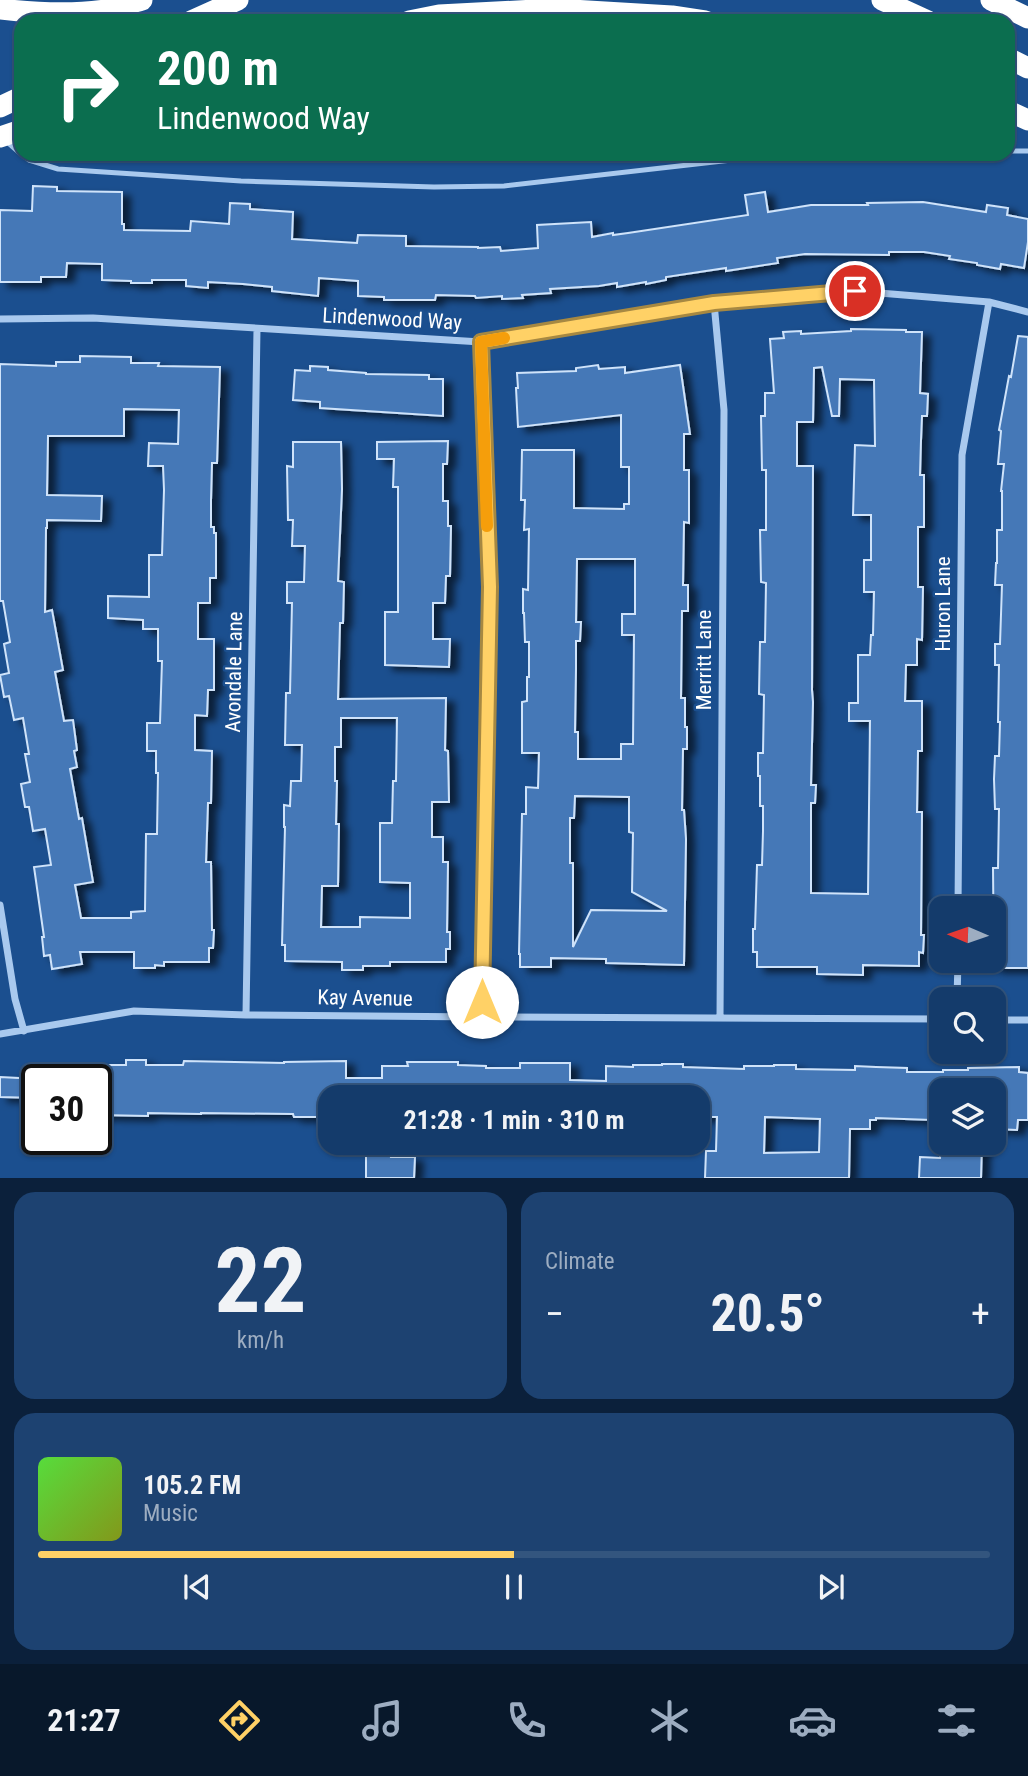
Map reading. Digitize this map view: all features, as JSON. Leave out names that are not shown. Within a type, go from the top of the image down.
[{"type":"highway","points":[[0,9],[34,13],[72,13],[108,9],[142,0]]},
{"type":"highway","points":[[207,14],[238,0]]},
{"type":"highway","points":[[882,0],[913,14]]},
{"type":"highway","points":[[991,0],[1028,18]]},
{"type":"highway","points":[[458,14],[555,9],[639,14]]},
{"type":"street","name":"Lindenwood Way","points":[[0,319],[93,318],[481,342],[714,303],[855,291],[989,302],[1028,313]]},
{"type":"street","name":"Huron Lane","points":[[958,896],[961,455],[989,302]]},
{"type":"street","name":"Merritt Lane","points":[[714,303],[724,410],[719,1018]]},
{"type":"street","name":"Avondale Lane","points":[[246,1015],[257,329]]},
{"type":"street","points":[[481,342],[490,587],[482,1017]]},
{"type":"street","points":[[0,905],[15,999],[24,1031]]},
{"type":"street","name":"Kay Avenue","points":[[0,1034],[134,1012],[929,1019]]},
{"type":"street","points":[[1006,1020],[1028,1020]]},
{"type":"lane","points":[[0,137],[14,148]]},
{"type":"lane","points":[[32,161],[58,169],[241,181],[434,187],[504,186],[723,161]]},
{"type":"building","points":[[33,186],[57,187],[57,191],[122,192],[124,230],[190,231],[191,221],[229,224],[230,203],[250,204],[250,209],[293,212],[292,239],[357,243],[358,235],[406,236],[406,246],[500,247],[501,251],[538,248],[537,225],[591,222],[592,237],[628,233],[748,215],[745,195],[765,192],[768,212],[811,205],[923,202],[986,212],[987,205],[1008,208],[1007,215],[1028,219],[1028,242],[1024,268],[1001,264],[1000,269],[924,252],[889,252],[889,255],[805,254],[777,258],[778,263],[666,277],[666,280],[646,284],[617,287],[617,283],[550,289],[551,293],[502,299],[502,296],[476,298],[436,295],[435,300],[384,300],[384,297],[358,296],[358,281],[319,278],[318,296],[272,291],[272,287],[243,284],[208,282],[208,288],[186,286],[186,280],[131,283],[102,280],[102,264],[67,263],[66,277],[41,277],[41,282],[0,282],[0,210],[32,211]]},
{"type":"building","points":[[801,331],[801,334],[851,331],[922,332],[920,393],[928,394],[927,416],[922,416],[921,440],[920,475],[924,475],[924,527],[918,527],[918,587],[923,587],[922,640],[917,639],[917,665],[906,665],[905,701],[922,701],[922,751],[918,751],[917,812],[922,812],[923,953],[919,952],[919,966],[863,965],[863,975],[817,974],[817,967],[757,967],[757,952],[753,952],[757,865],[762,865],[763,831],[758,753],[763,753],[764,695],[759,694],[760,642],[765,642],[766,583],[761,582],[760,530],[766,530],[766,470],[762,470],[761,416],[765,416],[765,393],[774,393],[770,339],[784,338],[783,332]],"holes":[[[822,367],[832,416],[839,416],[840,379],[874,380],[875,446],[855,445],[853,515],[871,515],[871,560],[864,560],[864,592],[874,592],[873,635],[870,655],[858,655],[858,703],[849,703],[849,721],[870,721],[868,894],[811,893],[811,803],[815,803],[816,785],[811,785],[813,466],[797,466],[797,422],[813,422],[814,368]]]},
{"type":"building","points":[[1018,336],[1028,337],[1028,968],[1006,968],[1006,896],[993,896],[993,868],[998,868],[999,809],[995,809],[994,779],[995,756],[999,756],[1000,722],[999,665],[995,665],[995,644],[1000,644],[1002,585],[995,585],[997,530],[1002,530],[1001,491],[1004,464],[998,464],[999,430],[1009,376],[1011,377]]},
{"type":"building","points":[[80,356],[131,357],[131,363],[220,367],[217,463],[212,463],[211,500],[211,527],[214,527],[216,533],[216,578],[210,578],[210,603],[198,603],[198,639],[214,639],[214,690],[208,690],[207,716],[195,715],[195,750],[212,751],[206,862],[211,862],[214,930],[213,948],[209,948],[209,962],[164,962],[164,966],[155,965],[155,968],[134,968],[134,952],[80,952],[82,964],[52,969],[50,955],[44,956],[44,937],[34,867],[51,865],[45,829],[33,831],[29,807],[25,807],[21,784],[30,782],[23,718],[14,720],[9,696],[4,697],[0,675],[9,673],[4,644],[10,642],[3,601],[0,601],[0,364],[56,366],[56,362],[80,362]],"holes":[[[124,409],[179,410],[178,444],[149,443],[148,466],[163,466],[164,490],[162,555],[149,555],[149,597],[108,596],[108,618],[143,620],[143,629],[158,629],[158,661],[162,661],[160,723],[147,723],[147,751],[156,751],[158,773],[157,834],[146,834],[145,911],[131,912],[131,918],[81,918],[75,885],[93,882],[70,769],[77,767],[73,720],[64,721],[55,672],[63,670],[52,610],[45,612],[46,528],[47,520],[101,521],[102,496],[47,495],[48,436],[124,436]]]},
{"type":"building","points":[[598,365],[599,369],[625,367],[625,373],[680,365],[690,434],[684,434],[684,470],[689,470],[689,523],[684,522],[683,585],[688,585],[688,611],[682,611],[681,698],[685,698],[687,727],[687,749],[683,749],[682,810],[686,839],[684,965],[606,963],[606,959],[551,958],[551,967],[520,967],[522,814],[526,814],[526,787],[538,788],[539,753],[522,753],[522,702],[527,701],[529,677],[529,642],[525,642],[523,589],[528,590],[529,529],[524,530],[525,500],[521,500],[522,450],[574,450],[574,508],[624,509],[624,504],[629,504],[629,467],[621,467],[621,415],[518,427],[517,373],[576,371],[576,368]],"holes":[[[577,559],[635,559],[635,614],[622,614],[622,635],[634,635],[633,744],[621,744],[621,759],[578,759],[578,732],[575,732],[576,641],[580,641],[581,622],[576,622]],[[575,796],[629,797],[629,832],[633,833],[632,892],[667,911],[591,910],[573,947],[570,818],[574,818]]]},
{"type":"building","points":[[310,366],[366,374],[429,375],[429,379],[443,379],[443,416],[320,408],[320,402],[293,400],[295,370],[310,371]]},
{"type":"building","points":[[448,441],[447,464],[443,464],[443,501],[448,501],[448,526],[451,526],[450,576],[446,576],[445,603],[433,603],[433,639],[450,639],[449,667],[385,665],[385,612],[398,612],[398,487],[393,487],[394,459],[377,459],[377,442]]},
{"type":"building","points":[[293,442],[341,442],[338,581],[344,582],[338,699],[446,698],[445,750],[448,751],[449,802],[432,802],[432,837],[443,837],[443,862],[448,862],[447,932],[450,932],[450,949],[446,949],[446,962],[390,962],[390,966],[363,966],[363,970],[342,970],[342,962],[285,961],[285,945],[282,945],[284,805],[290,806],[291,781],[301,781],[302,745],[285,745],[286,693],[290,693],[292,603],[287,603],[287,582],[304,582],[305,546],[292,546],[293,520],[288,520],[287,466],[293,467]],"holes":[[[341,718],[397,718],[392,823],[380,823],[380,882],[410,883],[410,918],[360,917],[360,927],[321,927],[322,886],[338,886],[339,824],[336,824],[335,747],[341,747]]]},
{"type":"building","points":[[126,1060],[146,1060],[146,1065],[183,1065],[184,1061],[346,1061],[346,1078],[382,1078],[382,1066],[408,1066],[407,1062],[458,1062],[458,1065],[486,1068],[520,1068],[520,1063],[570,1063],[570,1080],[606,1081],[606,1066],[662,1064],[744,1069],[744,1066],[796,1065],[796,1069],[855,1070],[855,1066],[907,1068],[907,1072],[1019,1067],[1019,1072],[1028,1073],[1028,1120],[1018,1120],[1017,1130],[1006,1130],[1006,1078],[929,1078],[929,1120],[876,1118],[870,1120],[870,1129],[850,1129],[849,1178],[705,1178],[706,1155],[710,1155],[710,1151],[716,1151],[717,1117],[710,1117],[710,1085],[318,1085],[318,1117],[294,1117],[293,1114],[201,1113],[112,1115],[112,1065],[126,1065]],"holes":[[[765,1117],[820,1119],[819,1152],[764,1153]]]},
{"type":"building","points":[[0,1077],[21,1078],[21,1098],[0,1097]]},
{"type":"building","points":[[366,1155],[415,1157],[414,1178],[366,1178]]},
{"type":"building","points":[[940,1155],[982,1155],[981,1178],[919,1178],[920,1157],[940,1158]]},
{"type":"slow traffic","points":[[487,526],[481,342],[504,338]]},
{"type":"route","points":[[482,1002],[490,587],[481,342],[714,303],[855,291]]}]
